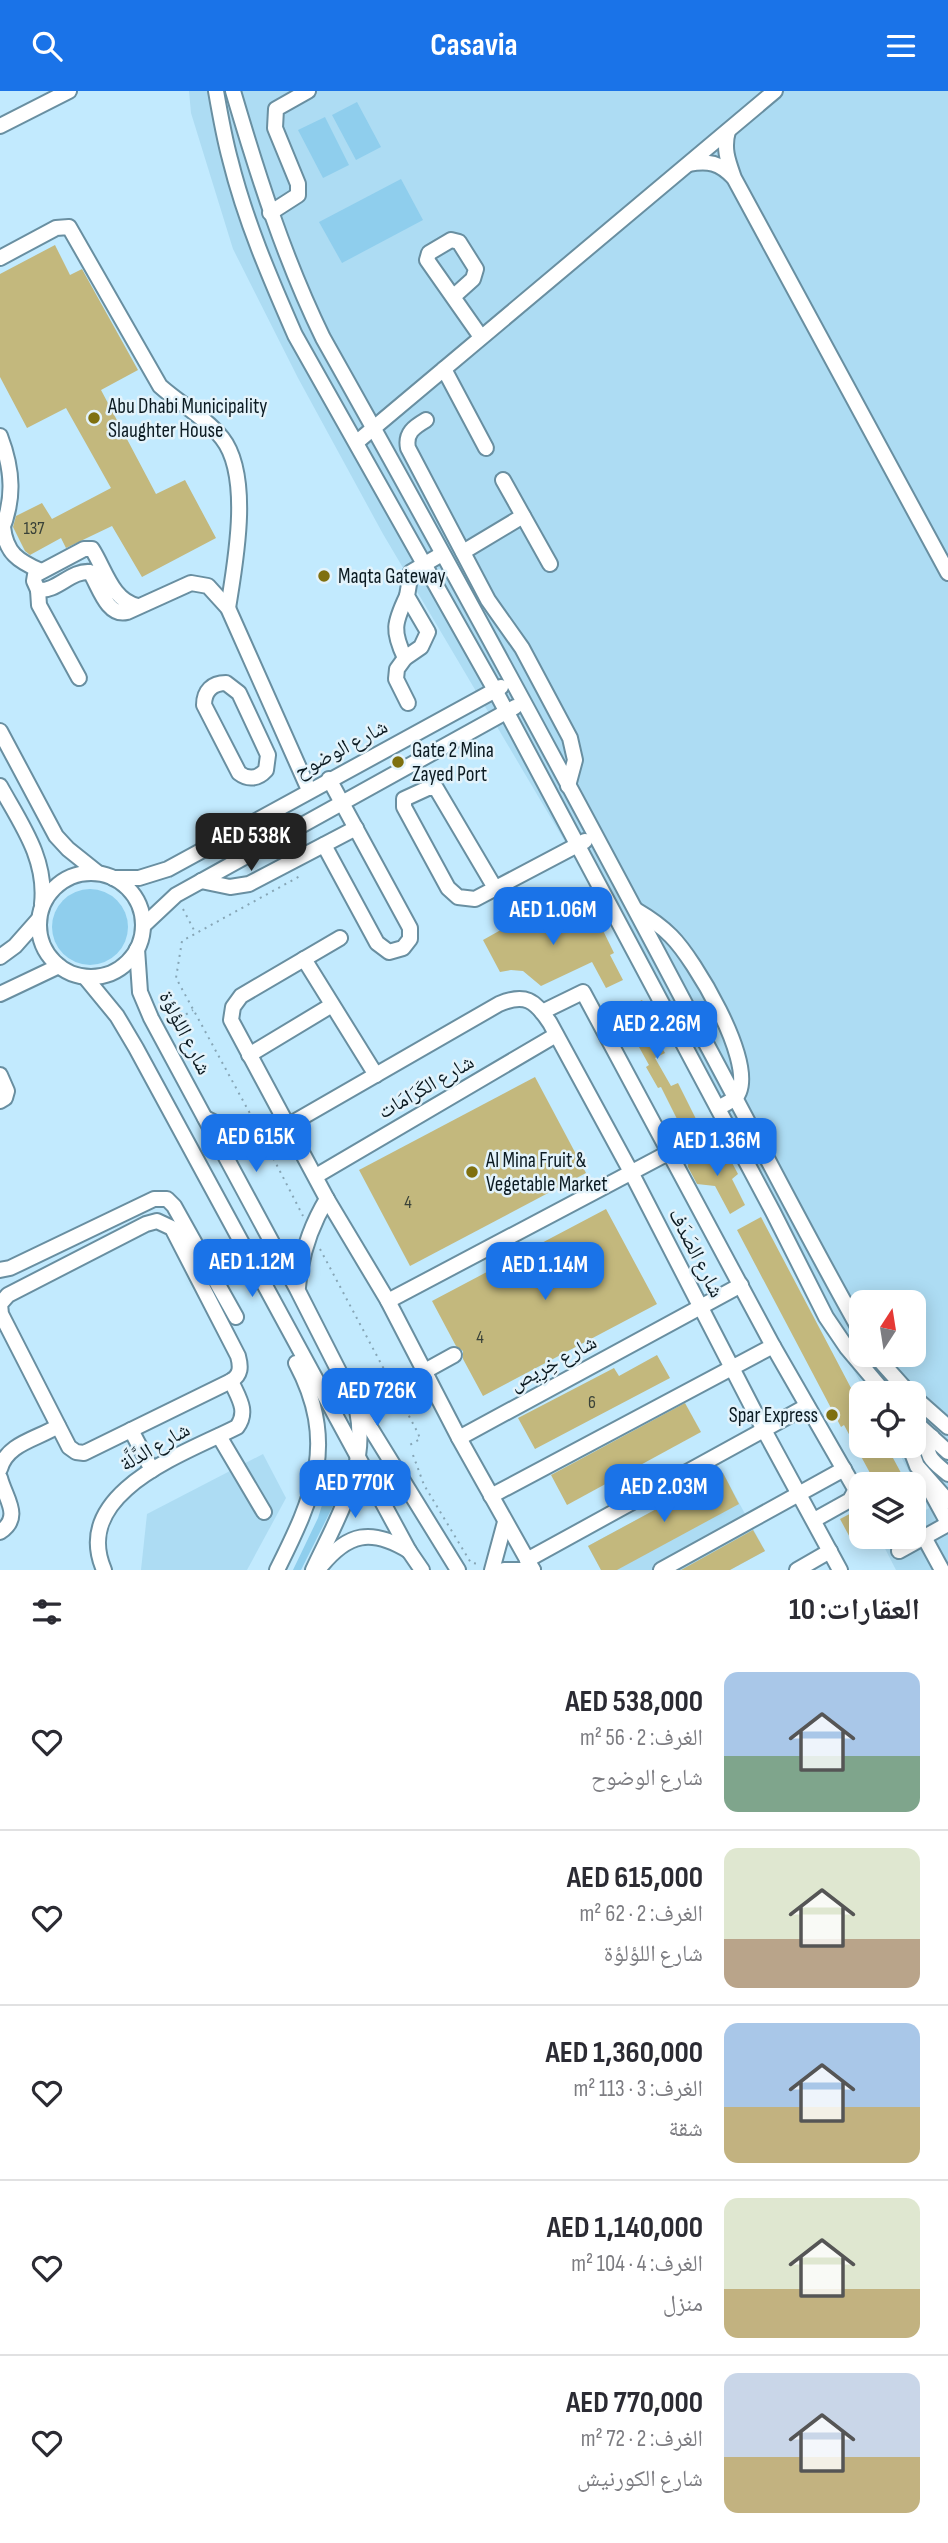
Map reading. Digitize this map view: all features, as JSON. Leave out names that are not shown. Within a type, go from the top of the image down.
[{"type":"street","points":[[0,126],[69,91]]},
{"type":"street","points":[[216,91],[230,160],[269,276],[295,335],[495,690],[827,1317],[861,1367],[874,1381]]},
{"type":"street","points":[[233,91],[270,213],[298,287],[323,338],[568,786],[849,1310]]},
{"type":"street","points":[[270,213],[298,195],[298,184],[275,128],[276,110],[308,91]]},
{"type":"street","points":[[357,442],[775,91]]},
{"type":"street","points":[[728,131],[724,143],[734,178],[948,573]]},
{"type":"street","points":[[686,165],[713,163],[724,167],[734,178]]},
{"type":"street","points":[[0,258],[57,228],[69,227],[160,386],[180,405],[199,416],[223,439],[232,459],[239,495],[237,546],[228,608]]},
{"type":"street","points":[[453,297],[481,337]]},
{"type":"street","points":[[444,369],[486,447]]},
{"type":"street","points":[[426,420],[412,429],[407,444],[494,609],[522,648],[570,738],[575,760],[568,786]]},
{"type":"street","points":[[0,436],[12,487],[8,515],[1,525]]},
{"type":"street","points":[[392,462],[414,459]]},
{"type":"street","points":[[0,477],[5,498],[1,525],[5,542],[12,555],[41,571]]},
{"type":"street","points":[[503,481],[550,564]]},
{"type":"street","points":[[463,552],[523,516]]},
{"type":"street","points":[[79,678],[39,605],[38,590],[33,581],[35,575],[84,549],[92,549],[120,599],[138,606]]},
{"type":"street","points":[[405,658],[396,638],[396,618],[407,596],[411,572],[442,554]]},
{"type":"street","points":[[38,590],[45,591],[78,573],[90,572],[113,610],[120,613],[191,583],[208,586],[228,608],[309,790]]},
{"type":"street","points":[[407,596],[428,632],[421,647],[405,658],[397,669],[396,679],[408,703]]},
{"type":"street","name":"شارع الوضوح","points":[[106,876],[139,878],[168,869],[511,681]]},
{"type":"street","points":[[220,683],[236,688],[256,729],[268,755],[268,765],[258,777],[248,778],[239,773],[206,709],[204,700],[207,691],[220,683]]},
{"type":"street","points":[[143,926],[176,895],[523,703]]},
{"type":"street","points":[[256,729],[277,718]]},
{"type":"street","points":[[0,731],[56,836],[68,849],[106,876],[126,886],[135,897],[143,926],[137,949],[128,962],[116,971],[101,976],[71,974],[59,967],[43,946],[38,920],[44,888],[34,848],[0,786]]},
{"type":"street","points":[[324,845],[377,943],[389,951],[403,948],[410,939],[410,928],[329,779]]},
{"type":"street","points":[[495,888],[436,788],[428,788],[404,799],[404,807],[448,888],[458,897],[475,899],[594,835]]},
{"type":"street","points":[[201,881],[230,887],[249,884],[356,828]]},
{"type":"street","points":[[42,904],[60,883],[78,874],[106,876]]},
{"type":"street","points":[[634,909],[661,927],[680,947],[727,1025],[740,1068],[739,1092],[735,1098],[718,1108]]},
{"type":"street","points":[[0,957],[15,946],[38,920]]},
{"type":"street","points":[[340,938],[241,996],[231,1013],[234,1027],[327,1199],[388,1301],[459,1438],[531,1566]]},
{"type":"street","name":"شارع اللؤلؤة","points":[[137,949],[138,978],[145,1005],[298,1289],[355,1403],[458,1570]]},
{"type":"street","points":[[304,960],[376,1075]]},
{"type":"street","points":[[0,994],[59,967]]},
{"type":"street","points":[[85,977],[117,1016],[409,1551],[422,1570]]},
{"type":"street","points":[[205,1118],[225,1128],[246,1133],[267,1132],[287,1126],[513,998],[530,1000],[542,1012],[583,992],[773,1346],[854,1487],[853,1496],[814,1520]]},
{"type":"street","points":[[249,1055],[332,1005]]},
{"type":"street","name":"شارع الصَدَف","points":[[542,1012],[631,1172],[764,1430],[840,1570]]},
{"type":"street","name":"شارع الكَرَامَات","points":[[316,1175],[556,1035]]},
{"type":"street","points":[[0,1075],[7,1091],[0,1101]]},
{"type":"street","points":[[388,1301],[668,1153]]},
{"type":"street","points":[[210,1186],[217,1213],[304,1378],[315,1417],[318,1459],[313,1488],[301,1522],[277,1570]]},
{"type":"street","points":[[0,1270],[10,1268],[154,1199],[162,1198],[174,1206],[236,1317]]},
{"type":"street","points":[[298,1289],[304,1248],[310,1230],[327,1199]]},
{"type":"street","points":[[163,1222],[172,1228],[238,1356],[240,1369],[236,1378],[231,1381],[80,1453],[69,1447],[1,1314],[2,1296],[146,1224],[163,1222]]},
{"type":"street","name":"شارع خِرِيص","points":[[459,1438],[741,1285]]},
{"type":"street","points":[[491,1496],[773,1346]]},
{"type":"street","points":[[425,1371],[454,1355]]},
{"type":"street","points":[[886,1367],[898,1381]]},
{"type":"street","name":"شارع الدَّلَّة","points":[[101,1568],[99,1537],[110,1506],[132,1482],[237,1427],[242,1419],[243,1409],[231,1381]]},
{"type":"street","points":[[315,1570],[349,1493],[359,1457],[359,1421],[355,1403]]},
{"type":"street","points":[[504,1570],[531,1566],[807,1406]]},
{"type":"street","points":[[926,1408],[948,1427]]},
{"type":"street","points":[[926,1414],[929,1411]]},
{"type":"street","points":[[0,1469],[10,1450],[58,1426]]},
{"type":"street","points":[[131,1430],[152,1470]]},
{"type":"street","points":[[926,1433],[948,1452]]},
{"type":"street","points":[[219,1436],[264,1512]]},
{"type":"street","points":[[932,1437],[927,1446],[928,1455],[948,1474]]},
{"type":"street","points":[[661,1570],[844,1469]]},
{"type":"street","points":[[926,1477],[948,1501]]},
{"type":"street","points":[[0,1478],[12,1515],[8,1526],[0,1532]]},
{"type":"street","points":[[926,1483],[948,1524],[926,1536]]},
{"type":"street","points":[[488,1567],[505,1522]]},
{"type":"street","points":[[315,1570],[339,1547],[359,1537],[384,1538],[409,1551]]},
{"type":"street","points":[[926,1541],[942,1570]]},
{"type":"street","points":[[801,1569],[830,1552]]},
{"type":"path","points":[[183,908],[196,933]]},
{"type":"path","points":[[180,1018],[193,1010]]},
{"type":"path","points":[[408,1446],[420,1439],[418,1433]]},
{"type":"path","points":[[413,1455],[424,1485],[471,1563],[488,1567]]},
{"type":"shaded area","points":[[189,91],[948,91],[948,1570],[896,1570],[885,1549],[926,1549],[926,1510],[929,1508],[926,1503],[926,1472],[909,1472],[902,1458],[926,1458],[926,1381],[859,1381],[852,1367],[926,1367],[926,1290],[849,1290],[849,1362],[577,862],[383,534],[298,378],[233,249],[191,113]]},
{"type":"shaded area","points":[[357,102],[381,147],[356,160],[332,115]]},
{"type":"shaded area","points":[[325,117],[349,165],[323,178],[298,130]]},
{"type":"shaded area","points":[[401,179],[423,220],[342,263],[319,222]]},
{"type":"shaded area","points":[[90,889],[105,892],[117,900],[125,912],[128,927],[125,942],[117,954],[105,962],[90,965],[75,962],[63,954],[55,942],[52,927],[55,912],[63,900],[75,892]]},
{"type":"shaded area","points":[[263,1454],[286,1498],[247,1570],[141,1570],[147,1514]]},
{"type":"shaded area","points":[[723,1473],[765,1551],[730,1570],[601,1570],[588,1546]]},
{"type":"shaded area","points":[[327,1489],[339,1494],[301,1570],[293,1570],[318,1518]]},
{"type":"building","name":"Abu Dhabi Municipality Slaughter House","points":[[55,245],[70,275],[82,269],[138,370],[101,390],[156,494],[185,480],[216,538],[142,577],[112,526],[66,548],[61,538],[30,555],[25,551],[13,527],[16,516],[42,503],[52,519],[111,488],[66,408],[27,428],[0,377],[0,274]]},
{"type":"building","points":[[549,903],[560,927],[593,910],[614,953],[610,955],[623,980],[606,988],[592,962],[541,986],[523,971],[500,972],[483,940]]},
{"type":"building","points":[[642,1000],[656,1026],[651,1029],[665,1053],[655,1058],[671,1086],[678,1083],[699,1125],[684,1133],[661,1087],[658,1088],[646,1067],[649,1065],[634,1038],[631,1039],[618,1013]]},
{"type":"building","name":"Al Mina Fruit & Vegetable Market","points":[[535,1077],[586,1173],[410,1266],[359,1170]]},
{"type":"building","points":[[689,1154],[729,1157],[738,1174],[732,1179],[745,1205],[730,1214],[715,1186],[697,1184],[688,1167]]},
{"type":"building","points":[[606,1209],[657,1304],[483,1396],[463,1359],[463,1351],[456,1346],[432,1301]]},
{"type":"building","points":[[761,1217],[849,1384],[849,1434],[844,1425],[841,1427],[737,1230]]},
{"type":"building","points":[[657,1355],[670,1378],[535,1449],[518,1418],[614,1368],[619,1376]]},
{"type":"building","points":[[685,1403],[701,1432],[567,1505],[551,1475]]},
{"type":"building","points":[[862,1458],[893,1458],[901,1472],[869,1472]]},
{"type":"building","points":[[723,1473],[739,1504],[617,1570],[601,1570],[588,1546]]},
{"type":"building","points":[[849,1514],[849,1536],[840,1519]]},
{"type":"building","points":[[753,1530],[765,1551],[730,1570],[681,1570]]},
{"type":"place","name":"Abu Dhabi Municipality Slaughter House","points":[[94,418]]},
{"type":"place","name":"Maqta Gateway","points":[[324,576]]},
{"type":"place","name":"Gate 2 Mina Zayed Port","points":[[398,762]]},
{"type":"place","name":"Al Mina Fruit & Vegetable Market","points":[[472,1172]]},
{"type":"place","name":"Spar Express","points":[[832,1415]]}]
